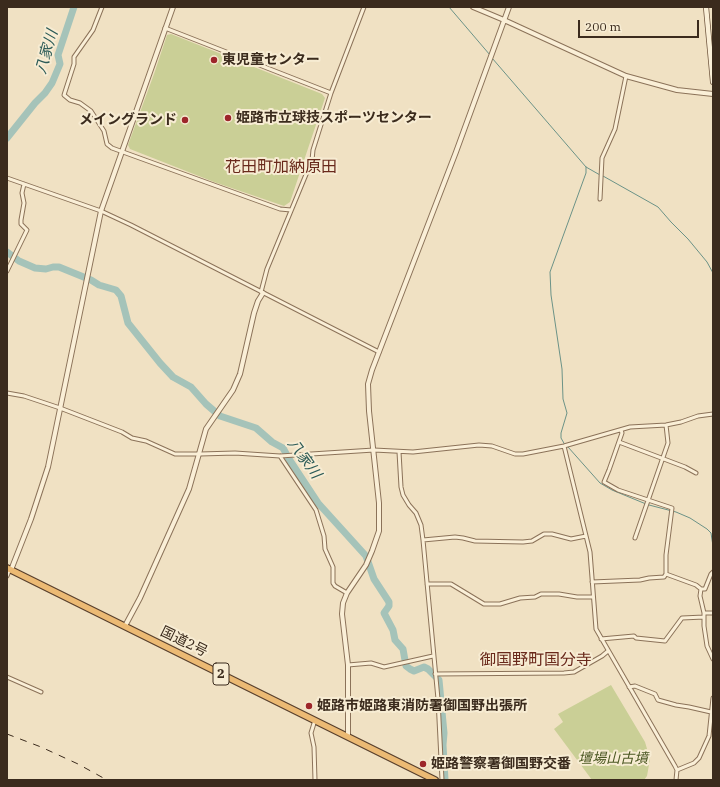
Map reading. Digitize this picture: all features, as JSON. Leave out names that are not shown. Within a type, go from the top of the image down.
[{"type":"highway","name":"国道2号","points":[[9,569],[436,780]]},
{"type":"main road","points":[[706,7],[713,82]]},
{"type":"street","points":[[102,7],[93,30],[74,57],[74,64],[64,95],[70,100],[80,103],[91,111],[104,132],[107,144],[112,148],[280,209],[291,210]]},
{"type":"street","points":[[7,576],[31,519],[48,467],[101,211],[173,7]]},
{"type":"street","points":[[125,626],[140,598],[189,489],[206,429],[233,390],[240,374],[254,313],[262,293],[267,269],[312,160],[312,150],[331,94],[364,7]]},
{"type":"street","points":[[473,7],[626,76],[677,90],[713,94]]},
{"type":"street","points":[[348,736],[348,665],[342,614],[343,603],[347,594],[366,565],[379,531],[379,503],[369,410],[368,384],[509,7]]},
{"type":"street","points":[[165,28],[331,94]]},
{"type":"street","points":[[600,199],[602,158],[615,129],[626,76]]},
{"type":"street","points":[[7,178],[101,211],[131,224],[262,293],[379,352]]},
{"type":"street","points":[[7,271],[27,230],[21,224],[24,203],[22,193],[24,184]]},
{"type":"street","points":[[7,393],[24,396],[60,408],[122,432],[132,438],[146,441],[175,454],[235,453],[280,456],[374,450],[413,452],[478,445],[492,446],[515,454],[523,454],[564,446],[630,428],[666,425],[698,416],[713,414]]},
{"type":"street","points":[[635,538],[668,443],[666,425]]},
{"type":"street","points":[[621,430],[622,433],[604,482],[618,490],[672,508],[666,555],[666,574]]},
{"type":"street","points":[[619,442],[660,457],[696,473]]},
{"type":"street","points":[[564,446],[590,552],[596,629],[676,770],[676,780]]},
{"type":"street","points":[[399,452],[401,487],[403,495],[416,513],[421,525],[423,540],[435,674],[442,780]]},
{"type":"street","points":[[280,456],[316,510],[324,536],[325,549],[332,567],[333,583],[347,594]]},
{"type":"street","points":[[423,540],[455,537],[476,541],[523,542],[532,541],[544,534],[571,538],[586,536]]},
{"type":"street","points":[[713,572],[705,589],[702,589],[700,596],[704,613],[707,646],[713,659]]},
{"type":"street","points":[[592,582],[640,580],[664,577],[666,574]]},
{"type":"street","points":[[666,574],[696,584],[702,589]]},
{"type":"street","points":[[427,584],[451,584],[484,604],[500,604],[520,598],[535,597],[541,594],[593,597]]},
{"type":"street","points":[[704,613],[713,613]]},
{"type":"street","points":[[601,639],[634,636],[636,638],[665,641],[682,618],[704,617]]},
{"type":"street","points":[[435,674],[574,672],[608,652]]},
{"type":"street","points":[[348,665],[371,663],[384,667],[433,656]]},
{"type":"street","points":[[7,677],[41,692]]},
{"type":"street","points":[[629,687],[636,686],[655,694],[658,700],[711,712]]},
{"type":"street","points":[[676,770],[694,763],[699,758],[709,736],[713,698]]},
{"type":"street","points":[[315,720],[311,733],[314,747],[315,780]]},
{"type":"green space","name":"姫路市立球技スポーツセンター","points":[[171,34],[322,94],[325,98],[290,202],[284,206],[214,182],[130,149],[128,145],[167,35]]},
{"type":"green space","name":"壇場山古墳","points":[[611,685],[645,742],[650,759],[647,776],[644,780],[592,780],[554,729],[563,722],[558,714]]},
{"type":"waterway","name":"八家川","points":[[7,138],[52,83],[60,64],[58,55],[74,7]]},
{"type":"waterway","points":[[449,7],[490,55]]},
{"type":"waterway","points":[[492,58],[586,167],[600,175]]},
{"type":"waterway","points":[[565,445],[561,438],[561,433],[567,413],[563,399],[562,369],[551,295],[550,272],[586,173],[586,167]]},
{"type":"waterway","points":[[603,176],[658,207],[688,239],[707,262],[713,273]]},
{"type":"waterway","name":"八家川","points":[[7,252],[19,261],[35,268],[46,269],[59,267],[91,280],[99,285],[116,290],[121,296],[128,323],[173,377],[191,387],[206,404],[220,416],[256,428],[272,442],[283,448],[318,503],[366,556],[374,579],[389,602],[389,606],[384,613],[393,630],[395,640],[403,649],[406,666],[414,671],[424,667],[439,680],[444,733],[443,745],[445,780]]},
{"type":"waterway","points":[[568,447],[600,483],[612,490],[646,504]]},
{"type":"waterway","points":[[649,505],[676,512],[690,518],[711,533],[713,546]]},
{"type":"railway","points":[[7,734],[41,747],[78,764],[107,780]]},
{"type":"place","name":"東児童センター","points":[[214,60]]},
{"type":"place","name":"姫路市立球技スポーツセンター","points":[[228,118]]},
{"type":"place","name":"メイングランド","points":[[185,120]]},
{"type":"place","name":"姫路市姫路東消防署御国野出張所","points":[[309,706]]},
{"type":"place","name":"姫路警察署御国野交番","points":[[423,764]]},
{"type":"district","name":"花田町加納原田","points":[[281,167]]},
{"type":"district","name":"御国野町国分寺","points":[[536,660]]}]
